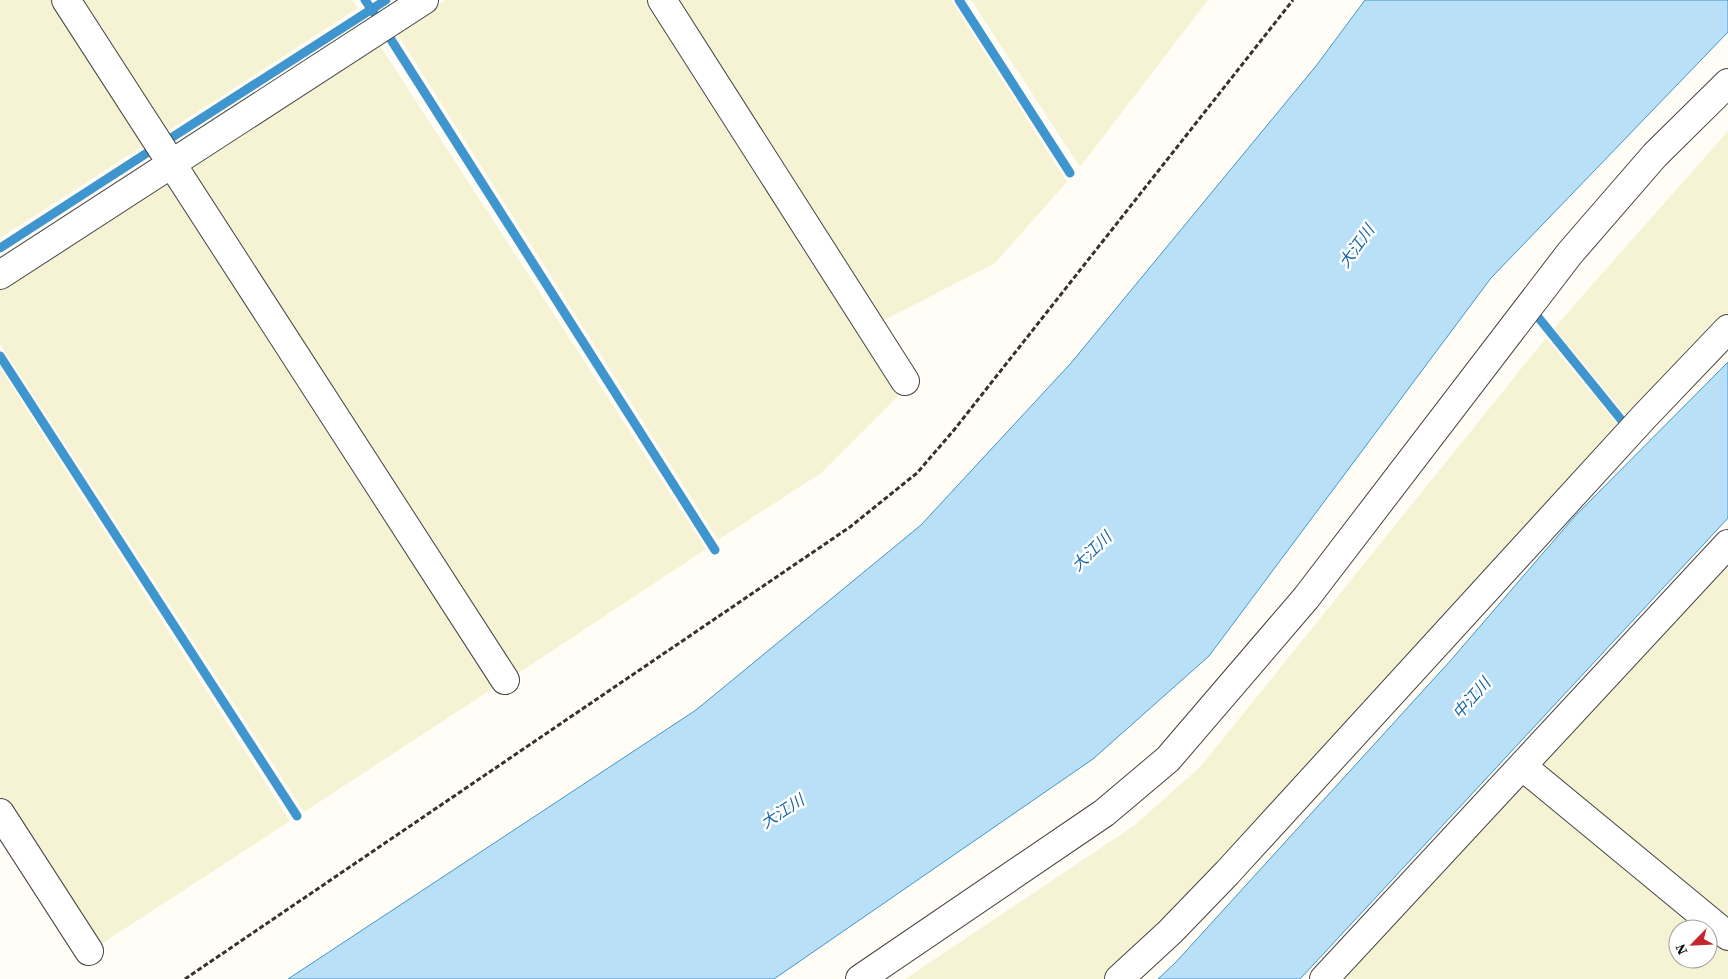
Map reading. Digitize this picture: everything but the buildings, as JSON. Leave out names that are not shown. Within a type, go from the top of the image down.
[{"type":"street","points":[[66,0],[170,164],[505,680]]},
{"type":"street","points":[[0,274],[424,0]]},
{"type":"street","points":[[662,0],[905,381]]},
{"type":"street","points":[[860,979],[1104,813],[1168,759],[1306,598],[1570,253],[1656,155],[1728,83]]},
{"type":"street","points":[[1119,979],[1170,932],[1227,872],[1637,425],[1728,329]]},
{"type":"street","points":[[1324,979],[1728,544]]},
{"type":"street","points":[[1522,766],[1728,936]]},
{"type":"street","points":[[0,813],[89,951]]},
{"type":"path","points":[[185,979],[850,527],[917,473],[954,430],[1293,0]]},
{"type":"shaded area","points":[[0,0],[53,0],[146,144],[0,238]]},
{"type":"shaded area","points":[[80,0],[352,0],[358,8],[166,132]]},
{"type":"shaded area","points":[[446,0],[653,0],[903,391],[821,473],[718,540],[396,32]]},
{"type":"shaded area","points":[[671,0],[951,0],[1067,182],[994,264],[880,322]]},
{"type":"shaded area","points":[[971,0],[1208,0],[1080,167]]},
{"type":"shaded area","points":[[379,44],[706,549],[511,678],[188,166]]},
{"type":"shaded area","points":[[1728,131],[1728,324],[1633,424],[1554,328]]},
{"type":"shaded area","points":[[173,181],[498,685],[304,812],[0,344],[0,286],[164,182]]},
{"type":"shaded area","points":[[1546,338],[1625,433],[1112,979],[905,979],[1135,825],[1201,766]]},
{"type":"shaded area","points":[[0,368],[290,821],[98,946],[0,796]]},
{"type":"shaded area","points":[[1728,557],[1728,929],[1538,762]]},
{"type":"shaded area","points":[[1533,782],[1698,919],[1668,919],[1668,969],[1718,969],[1718,936],[1728,944],[1728,979],[1334,979],[1514,784]]},
{"type":"water","name":"大江川","points":[[1365,0],[1728,0],[1728,32],[1491,278],[1209,656],[1093,759],[774,979],[288,979],[696,710],[921,525],[1071,363],[1316,66]]},
{"type":"water","name":"中江川","points":[[1728,362],[1728,518],[1300,979],[1158,979],[1176,962],[1451,660],[1575,516]]},
{"type":"waterway","points":[[365,0],[374,13]]},
{"type":"waterway","points":[[171,138],[386,0]]},
{"type":"waterway","points":[[959,0],[1070,173]]},
{"type":"waterway","points":[[390,38],[715,550]]},
{"type":"waterway","points":[[0,248],[150,151]]},
{"type":"waterway","points":[[1538,317],[1623,422]]},
{"type":"waterway","points":[[0,356],[297,816]]}]
